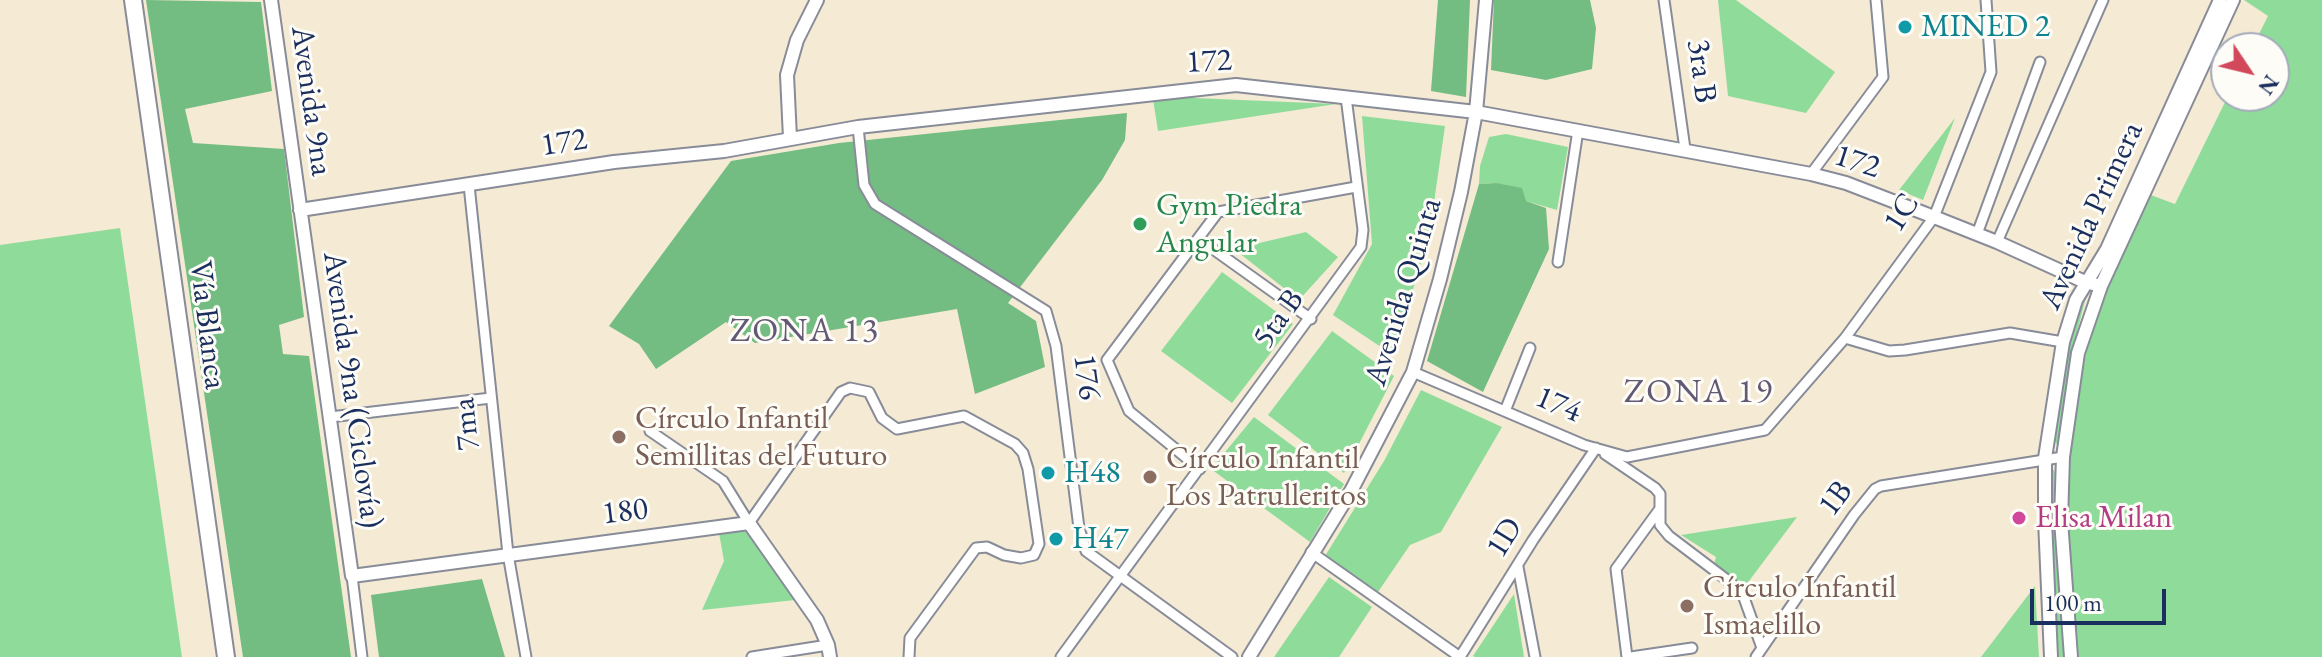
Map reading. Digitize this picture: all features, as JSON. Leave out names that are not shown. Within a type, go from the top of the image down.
[{"type":"highway","name":"Vía Blanca","points":[[133,0],[226,657]]},
{"type":"street","name":"Avenida 9na","points":[[271,0],[300,210]]},
{"type":"street","points":[[790,138],[787,75],[797,40],[817,0]]},
{"type":"street","name":"Avenida Quinta","points":[[1249,657],[1351,491],[1413,372],[1461,192],[1476,112],[1486,0]]},
{"type":"street","name":"3ra B","points":[[1665,0],[1685,149]]},
{"type":"street","points":[[1811,174],[1883,77],[1876,0]]},
{"type":"street","name":"1C","points":[[1777,417],[1845,338],[1934,217],[1991,72],[1986,0]]},
{"type":"street","points":[[1997,242],[2103,0]]},
{"type":"street","name":"Avenida Primera","points":[[2051,657],[2045,458],[2063,342],[2076,300],[2107,249],[2220,0]]},
{"type":"street","name":"Avenida Primera","points":[[2071,657],[2061,520],[2063,457],[2078,353],[2101,286],[2233,0]]},
{"type":"street","points":[[1977,234],[2040,62]]},
{"type":"street","name":"172","points":[[300,210],[614,162],[724,151],[858,127],[1236,85],[1476,112],[1811,174],[1846,183],[2101,286]]},
{"type":"street","name":"5ta B","points":[[1061,657],[1361,247],[1363,230],[1346,97]]},
{"type":"street","name":"176","points":[[858,127],[864,185],[875,204],[1046,311],[1056,346],[1079,528],[1086,551],[1232,657]]},
{"type":"street","points":[[1558,262],[1578,130]]},
{"type":"street","name":"7ma","points":[[469,185],[508,554],[526,657]]},
{"type":"street","points":[[1200,469],[1129,411],[1107,360],[1218,212],[1356,187]]},
{"type":"street","name":"Avenida 9na (Ciclovía)","points":[[300,210],[352,576]]},
{"type":"street","points":[[1199,239],[1311,319]]},
{"type":"street","points":[[1845,338],[1889,351],[2010,333],[2063,342]]},
{"type":"street","points":[[1505,411],[1530,348]]},
{"type":"street","name":"174","points":[[1413,372],[1596,448],[1627,457],[1765,430],[1777,417]]},
{"type":"street","points":[[749,523],[841,392],[850,388],[869,392],[882,418],[897,429],[964,416],[996,432],[1023,453],[1039,544],[1034,555],[1021,558],[987,547],[976,548],[910,638],[909,657]]},
{"type":"street","points":[[330,417],[491,398]]},
{"type":"street","points":[[650,431],[723,481],[817,620],[829,651],[752,657]]},
{"type":"street","points":[[1596,448],[1660,494],[1660,525],[1669,536],[1743,595],[1762,648]]},
{"type":"street","name":"1D","points":[[1460,657],[1533,540],[1596,448]]},
{"type":"street","name":"1B","points":[[1756,657],[1875,489],[2063,457]]},
{"type":"street","points":[[1659,510],[1616,569],[1629,657],[1692,648]]},
{"type":"street","name":"180","points":[[352,576],[749,523]]},
{"type":"street","points":[[1311,552],[1460,657]]},
{"type":"street","points":[[1518,567],[1535,657]]},
{"type":"street","points":[[352,576],[362,657]]},
{"type":"green space","points":[[146,0],[261,2],[272,91],[185,109],[193,143],[284,149],[304,317],[279,325],[283,354],[309,356],[351,657],[243,657]]},
{"type":"green space","points":[[1438,0],[1470,0],[1466,97],[1431,91]]},
{"type":"green space","points":[[1494,0],[1590,0],[1596,28],[1592,69],[1546,80],[1491,70]]},
{"type":"green space","points":[[1718,0],[1736,0],[1835,72],[1806,113],[1728,96]]},
{"type":"green space","points":[[2244,0],[2322,0],[2322,657],[2074,657],[2062,491],[2094,308],[2140,191],[2175,204],[2220,112],[2290,112],[2290,32],[2260,32],[2268,16]]},
{"type":"green space","points":[[1171,97],[1336,104],[1158,131],[1153,99]]},
{"type":"green space","points":[[1127,113],[1125,140],[1102,180],[1008,303],[1036,321],[1045,367],[975,394],[957,309],[755,343],[726,322],[656,369],[639,344],[609,326],[731,161],[839,143]]},
{"type":"green space","points":[[1362,116],[1445,126],[1429,237],[1393,355],[1333,315],[1372,244]]},
{"type":"green space","points":[[1955,118],[1923,200],[1899,190]]},
{"type":"green space","points":[[1506,134],[1568,147],[1557,210],[1526,201],[1496,183],[1479,184],[1480,166],[1489,137]]},
{"type":"green space","points":[[1496,183],[1522,188],[1526,201],[1546,208],[1549,249],[1483,392],[1427,361],[1479,184]]},
{"type":"green space","points":[[120,228],[182,657],[0,657],[0,245]]},
{"type":"green space","points":[[1306,232],[1338,257],[1299,300],[1234,249]]},
{"type":"green space","points":[[1222,272],[1293,324],[1232,403],[1161,351]]},
{"type":"green space","points":[[2086,297],[2074,344],[2060,443],[2057,444],[2070,336]]},
{"type":"green space","points":[[1332,331],[1394,376],[1344,473],[1268,415]]},
{"type":"green space","points":[[1421,390],[1502,427],[1441,532],[1410,545],[1378,592],[1325,556],[1384,461]]},
{"type":"green space","points":[[1254,417],[1344,484],[1310,542],[1211,469]]},
{"type":"green space","points":[[2051,469],[2055,474],[2054,524],[2065,657],[2056,657],[2050,543]]},
{"type":"green space","points":[[1797,517],[1743,589],[1714,564],[1716,557],[1681,535]]},
{"type":"green space","points":[[744,529],[795,600],[702,610],[724,561],[719,533]]},
{"type":"green space","points":[[1329,577],[1372,607],[1339,657],[1274,657]]},
{"type":"green space","points":[[482,579],[505,657],[379,657],[371,595]]},
{"type":"green space","points":[[2035,586],[2039,657],[1981,657]]},
{"type":"green space","points":[[1514,594],[1524,657],[1473,656]]},
{"type":"place","name":"MINED 2","points":[[1905,27]]},
{"type":"place","name":"Gym Piedra Angular","points":[[1140,224]]},
{"type":"place","name":"Círculo Infantil Semillitas del Futuro","points":[[619,437]]},
{"type":"place","name":"H48","points":[[1048,473]]},
{"type":"place","name":"Círculo Infantil Los Patrulleritos","points":[[1150,477]]},
{"type":"place","name":"Elisa Milan","points":[[2019,518]]},
{"type":"place","name":"H47","points":[[1056,539]]},
{"type":"place","name":"Círculo Infantil Ismaelillo","points":[[1687,606]]},
{"type":"district","name":"ZONA 13","points":[[805,332]]},
{"type":"district","name":"ZONA 19","points":[[1699,393]]}]
